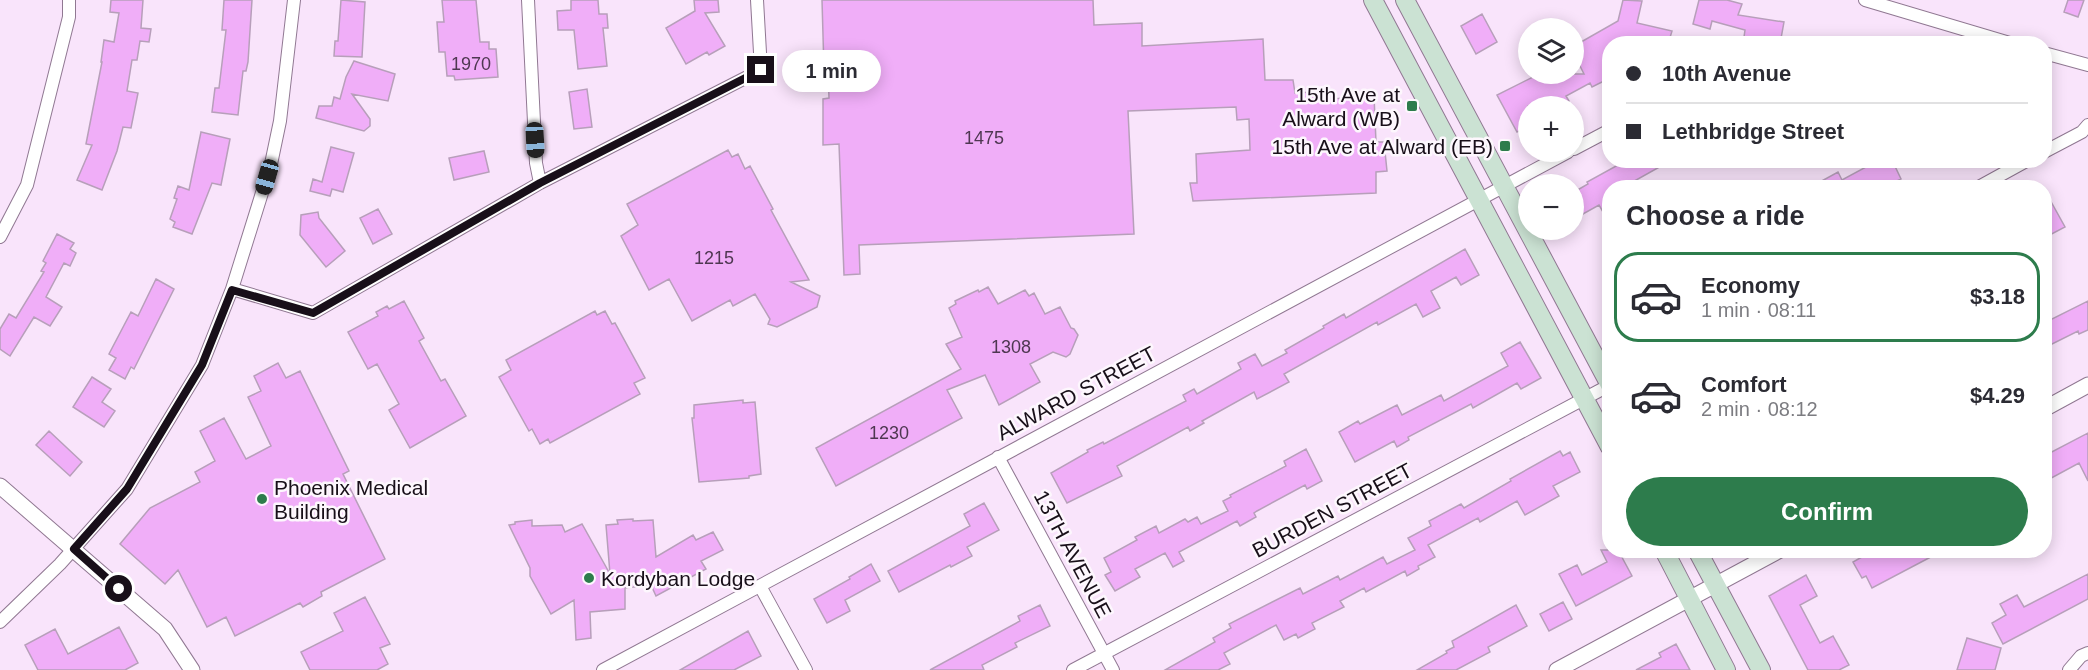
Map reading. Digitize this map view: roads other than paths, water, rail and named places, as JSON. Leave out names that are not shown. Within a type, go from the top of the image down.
[{"type":"main road","points":[[1373,0],[1602,432]]},
{"type":"main road","points":[[1405,0],[1602,370]]},
{"type":"main road","points":[[1668,558],[1726,670]]},
{"type":"main road","points":[[1701,558],[1761,670]]},
{"type":"street","points":[[0,237],[27,185],[69,17],[69,0]]},
{"type":"street","points":[[0,622],[74,549],[127,489],[202,365],[232,290],[273,153],[280,121],[294,0]]},
{"type":"street","points":[[528,0],[536,163],[540,183]]},
{"type":"street","points":[[232,290],[313,313],[540,183],[761,70],[757,0]]},
{"type":"street","points":[[1865,0],[1986,36]]},
{"type":"street","points":[[2052,55],[2088,65]]},
{"type":"street","points":[[2052,148],[2082,132],[2088,125]]},
{"type":"street","points":[[1584,143],[1602,133]]},
{"type":"street","name":"ALWARD STREET","points":[[603,670],[1549,162]]},
{"type":"street","points":[[1992,180],[2013,168]]},
{"type":"street","points":[[2052,405],[2088,385]]},
{"type":"street","name":"BURDEN STREET","points":[[1073,670],[1602,389]]},
{"type":"street","name":"13TH AVENUE","points":[[999,457],[1113,670]]},
{"type":"street","points":[[0,486],[165,629],[192,670]]},
{"type":"street","points":[[1557,670],[1765,558]]},
{"type":"street","points":[[760,586],[806,670]]},
{"type":"street","points":[[2069,670],[2081,656],[2088,653]]},
{"type":"place","name":"15th Ave at Alward (WB)","points":[[1412,106]]},
{"type":"place","name":"15th Ave at Alward (EB)","points":[[1505,146]]},
{"type":"place","name":"Phoenix Medical Building","points":[[262,499]]},
{"type":"place","name":"Kordyban Lodge","points":[[589,578]]}]
